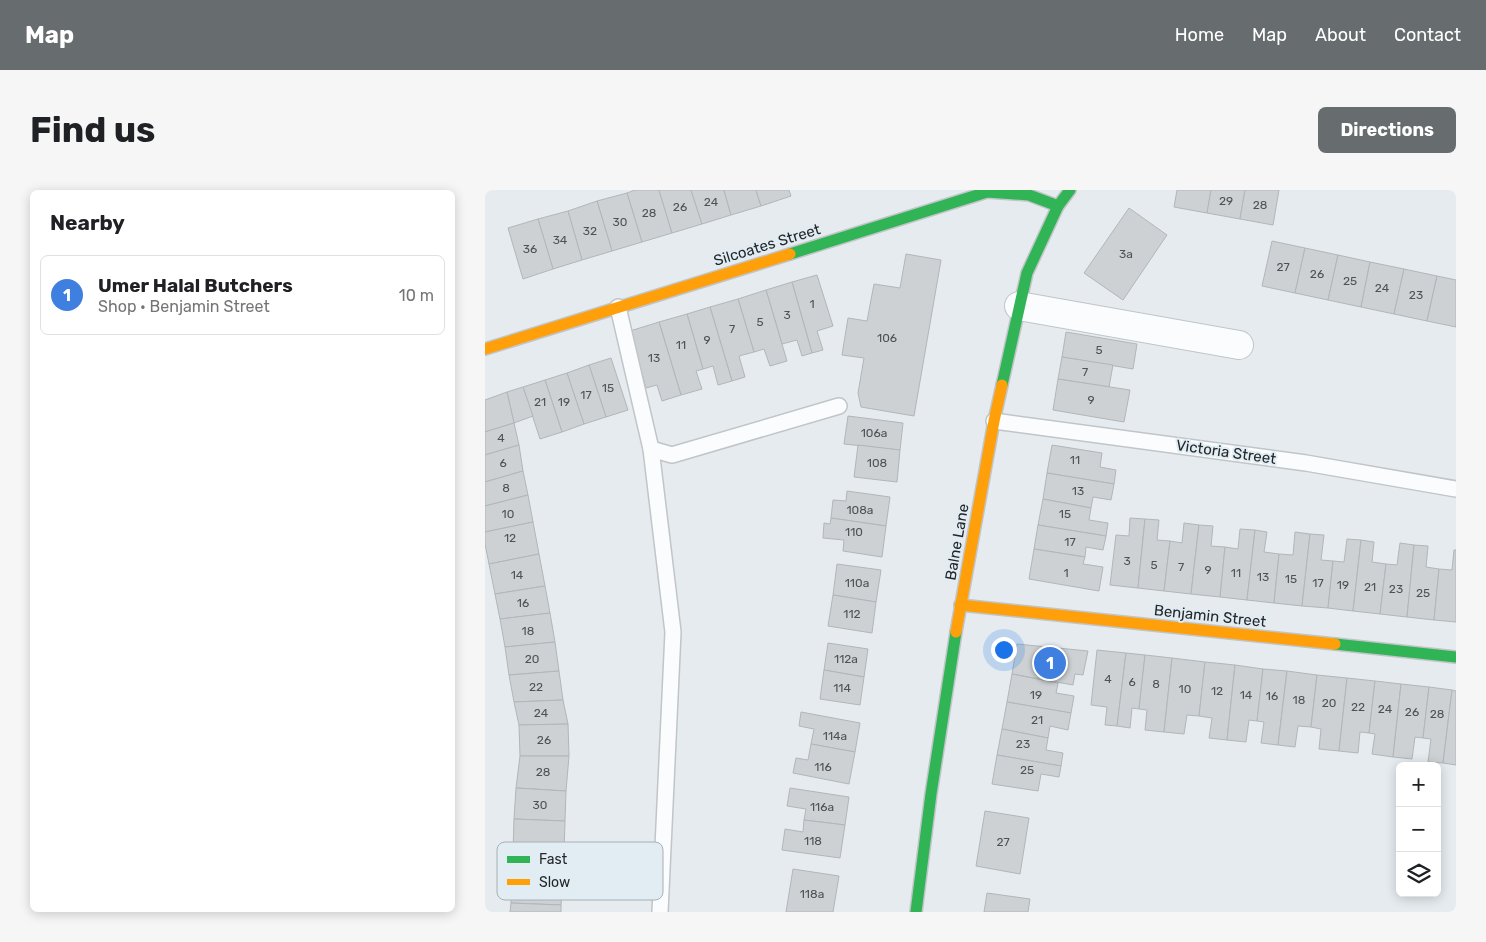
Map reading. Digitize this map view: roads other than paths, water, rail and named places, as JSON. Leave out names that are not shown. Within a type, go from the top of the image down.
[{"type":"street","name":"Balne Lane","points":[[916,912],[931,794],[961,605],[994,421],[1027,273],[1058,206],[1070,190]]},
{"type":"street","name":"Silcoates Street","points":[[485,349],[987,192],[1029,195],[1058,206]]},
{"type":"street","points":[[1019,306],[1239,346]]},
{"type":"street","name":"Benjamin Street","points":[[961,605],[1456,657]]},
{"type":"lane","points":[[617,307],[651,449],[673,632],[663,847]]},
{"type":"lane","points":[[651,449],[672,455],[839,406]]},
{"type":"lane","name":"Victoria Street","points":[[994,421],[1306,463],[1456,489]]},
{"type":"place","name":"Umer Halal Butchers","points":[[1050,663]]}]
